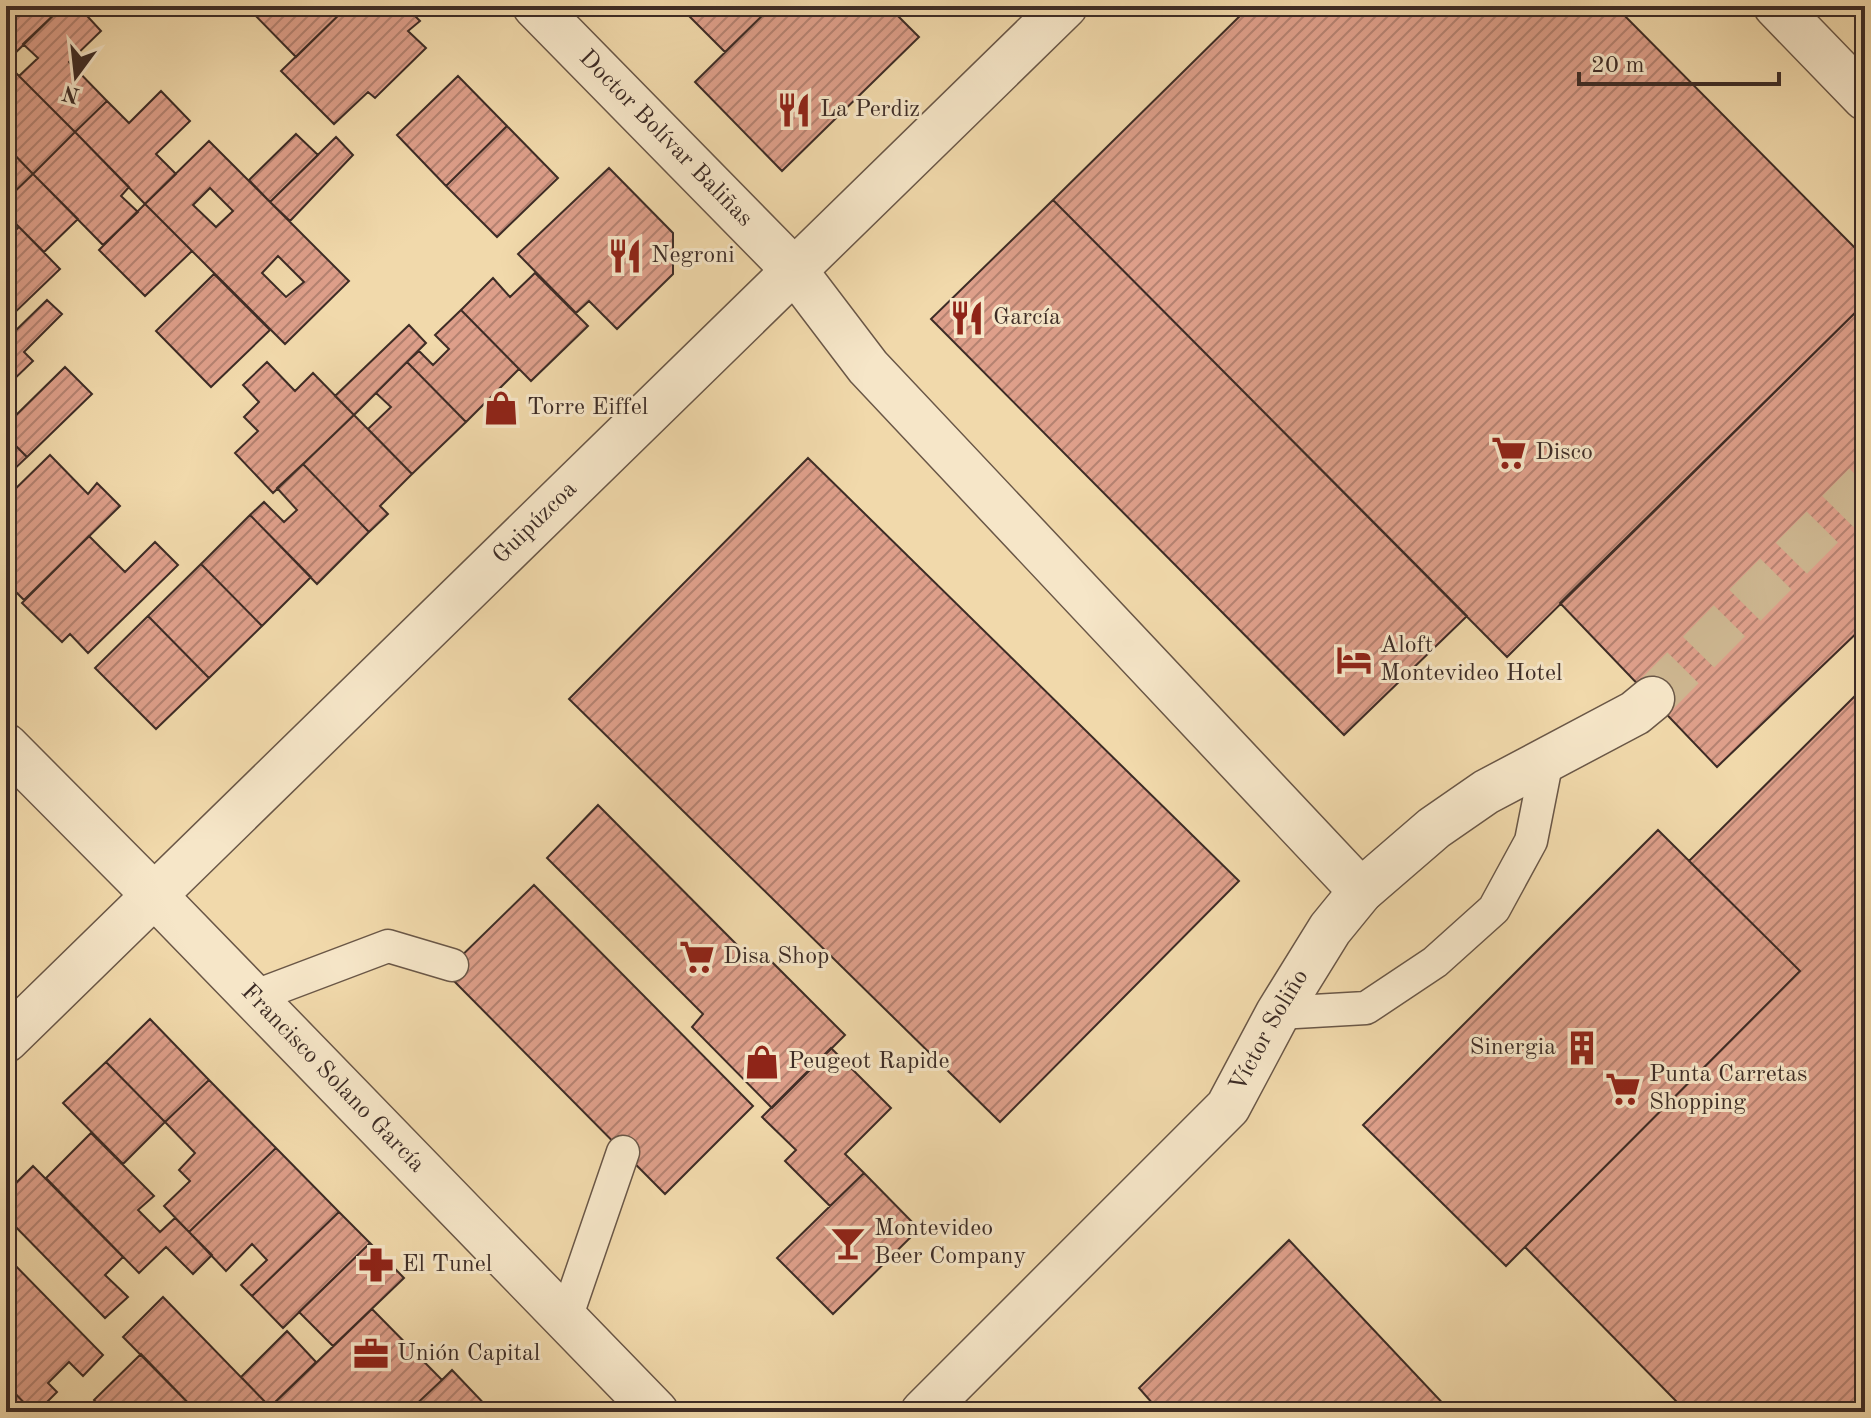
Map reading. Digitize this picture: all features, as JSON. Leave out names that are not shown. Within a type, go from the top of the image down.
[{"type":"street","name":"Doctor Bolívar Baliñas","points":[[535,6],[795,271],[868,367],[1361,891]]},
{"type":"street","name":"Guipúzcoa","points":[[6,1040],[1065,6]]},
{"type":"street","points":[[1776,6],[1865,98]]},
{"type":"street","name":"Víctor Soliño","points":[[923,1412],[1228,1107],[1278,1013],[1330,929],[1361,891],[1434,828],[1486,792],[1635,713],[1652,699]]},
{"type":"street","name":"Francisco Solano García","points":[[6,746],[656,1412]]},
{"type":"lane","points":[[1278,1013],[1366,1008],[1435,962],[1494,909],[1531,841],[1547,760]]},
{"type":"lane","points":[[253,997],[388,946],[452,965]]},
{"type":"lane","points":[[566,1318],[623,1152]]},
{"type":"building","points":[[6,6],[63,6],[6,62]]},
{"type":"building","points":[[63,6],[78,6],[101,31],[69,62],[107,101],[75,132],[19,76],[38,58],[23,44]]},
{"type":"building","points":[[246,6],[348,6],[296,57]]},
{"type":"building","points":[[348,6],[405,6],[420,21],[408,31],[426,48],[375,98],[368,92],[334,124],[281,71]]},
{"type":"building","points":[[679,6],[772,6],[725,52]]},
{"type":"building","points":[[772,6],[897,6],[892,10],[919,37],[782,171],[695,82]]},
{"type":"building","name":"Disco","points":[[1250,6],[1615,6],[1865,258],[1865,303],[1507,657],[1053,200]]},
{"type":"building","points":[[6,63],[75,132],[33,174],[6,146]]},
{"type":"building","points":[[458,76],[507,126],[446,186],[397,135]]},
{"type":"building","points":[[161,91],[190,121],[156,154],[176,174],[145,204],[75,132],[107,101],[129,123]]},
{"type":"building","points":[[507,126],[558,178],[497,237],[446,186]]},
{"type":"building","points":[[75,132],[129,187],[121,196],[138,212],[103,245],[33,174]]},
{"type":"building","points":[[296,134],[318,155],[270,202],[249,180]]},
{"type":"building","points":[[336,137],[353,155],[290,221],[270,202]]},
{"type":"building","points":[[209,141],[349,281],[285,344],[145,204]],"holes":[[[210,188],[233,211],[216,227],[193,205]],[[278,256],[304,282],[286,297],[262,273]]]},
{"type":"building","points":[[9,149],[33,174],[6,200],[6,151]]},
{"type":"building","points":[[609,168],[673,233],[673,274],[617,329],[589,301],[576,313],[518,254]]},
{"type":"building","points":[[33,174],[78,219],[44,252],[6,214],[6,200]]},
{"type":"building","points":[[1053,200],[1467,616],[1344,735],[931,319]]},
{"type":"building","points":[[145,204],[192,251],[145,296],[99,250]]},
{"type":"building","points":[[19,227],[60,269],[6,321],[6,239]]},
{"type":"building","points":[[535,273],[588,326],[531,381],[461,310],[493,278],[510,297]]},
{"type":"building","points":[[214,274],[270,330],[211,387],[156,331]]},
{"type":"building","points":[[47,300],[62,314],[24,352],[33,361],[6,387],[6,340]]},
{"type":"building","points":[[1865,303],[1865,625],[1717,767],[1560,603]]},
{"type":"building","points":[[461,310],[519,369],[466,422],[407,362],[419,351],[433,365],[449,349],[435,335]]},
{"type":"building","points":[[409,325],[426,343],[354,415],[335,396]]},
{"type":"building","points":[[267,362],[295,391],[313,373],[354,415],[273,493],[235,453],[258,431],[244,417],[259,402],[243,385]]},
{"type":"building","points":[[407,362],[466,422],[412,474],[368,429],[391,407],[376,393]]},
{"type":"building","points":[[65,367],[92,394],[27,457],[6,436],[6,425]]},
{"type":"building","points":[[354,415],[412,474],[380,506],[388,514],[369,532],[303,464]]},
{"type":"building","points":[[6,436],[27,457],[6,477]]},
{"type":"building","points":[[50,455],[88,494],[97,483],[120,506],[24,600],[6,582],[6,498]]},
{"type":"building","points":[[808,458],[1239,881],[1000,1122],[569,699]]},
{"type":"building","points":[[303,464],[369,532],[317,584],[250,515],[264,502],[284,522],[297,510],[277,488]]},
{"type":"building","points":[[250,515],[311,577],[262,626],[201,564]]},
{"type":"building","points":[[89,536],[125,572],[155,542],[178,565],[88,653],[70,634],[62,642],[22,603]]},
{"type":"building","points":[[201,564],[262,626],[209,678],[148,616]]},
{"type":"building","points":[[148,616],[209,678],[156,729],[95,668]]},
{"type":"building","points":[[1865,686],[1865,1412],[1665,1412],[1676,1401],[1525,1247],[1800,971],[1689,861]]},
{"type":"building","name":"Disa Shop","points":[[598,805],[753,961],[762,952],[845,1035],[772,1108],[692,1027],[703,1014],[547,858]]},
{"type":"building","name":"Sinergia","points":[[1658,830],[1800,971],[1506,1266],[1363,1125]]},
{"type":"building","points":[[6,871],[11,875],[10,924],[6,928]]},
{"type":"building","points":[[534,885],[753,1106],[665,1194],[445,972]]},
{"type":"building","points":[[150,1019],[209,1080],[165,1122],[106,1062]]},
{"type":"building","points":[[831,1048],[891,1108],[845,1154],[864,1173],[830,1206],[785,1161],[796,1150],[762,1117]]},
{"type":"building","points":[[106,1062],[165,1122],[123,1164],[63,1103]]},
{"type":"building","points":[[209,1080],[276,1148],[189,1232],[164,1206],[190,1181],[179,1170],[195,1153],[165,1122]]},
{"type":"building","points":[[91,1133],[154,1196],[138,1210],[160,1232],[175,1218],[212,1255],[193,1274],[166,1247],[139,1273],[46,1178]]},
{"type":"building","points":[[276,1148],[339,1212],[252,1296],[241,1285],[267,1260],[252,1244],[226,1271],[189,1232]]},
{"type":"building","points":[[33,1166],[123,1257],[105,1275],[128,1297],[105,1318],[6,1217],[6,1193]]},
{"type":"building","name":"Montevideo Beer Company","points":[[864,1173],[919,1229],[833,1314],[777,1258]]},
{"type":"building","points":[[339,1212],[370,1243],[283,1328],[252,1296]]},
{"type":"building","points":[[1289,1240],[1451,1412],[1160,1412],[1139,1388]]},
{"type":"building","points":[[370,1243],[404,1278],[333,1346],[299,1312]]},
{"type":"building","points":[[6,1256],[103,1355],[83,1376],[69,1362],[48,1383],[57,1392],[37,1412],[33,1412],[6,1384]]},
{"type":"building","points":[[163,1297],[270,1407],[265,1412],[197,1412],[123,1337]]},
{"type":"building","name":"Unión Capital","points":[[372,1309],[442,1380],[408,1412],[265,1412]]},
{"type":"building","points":[[287,1331],[316,1362],[270,1407],[241,1377]]},
{"type":"building","points":[[141,1354],[197,1412],[106,1412],[94,1400]]},
{"type":"building","points":[[452,1370],[492,1412],[408,1412],[442,1380]]},
{"type":"building","points":[[6,1384],[33,1412],[6,1412]]},
{"type":"tunnel","points":[[1652,699],[1865,484]]},
{"type":"place","name":"La Perdiz","points":[[794,110]]},
{"type":"place","name":"Negroni","points":[[625,256]]},
{"type":"place","name":"García","points":[[967,318]]},
{"type":"place","name":"Torre Eiffel","points":[[501,408]]},
{"type":"place","name":"Disco","points":[[1509,453]]},
{"type":"place","name":"Aloft Montevideo Hotel","points":[[1354,660]]},
{"type":"place","name":"Disa Shop","points":[[697,957]]},
{"type":"place","name":"Sinergia","points":[[1582,1048]]},
{"type":"place","name":"Peugeot Rapide","points":[[762,1062]]},
{"type":"place","name":"Punta Carretas Shopping","points":[[1623,1089]]},
{"type":"place","name":"Montevideo Beer Company","points":[[848,1243]]},
{"type":"place","name":"El Tunel","points":[[376,1265]]},
{"type":"place","name":"Unión Capital","points":[[371,1354]]}]
